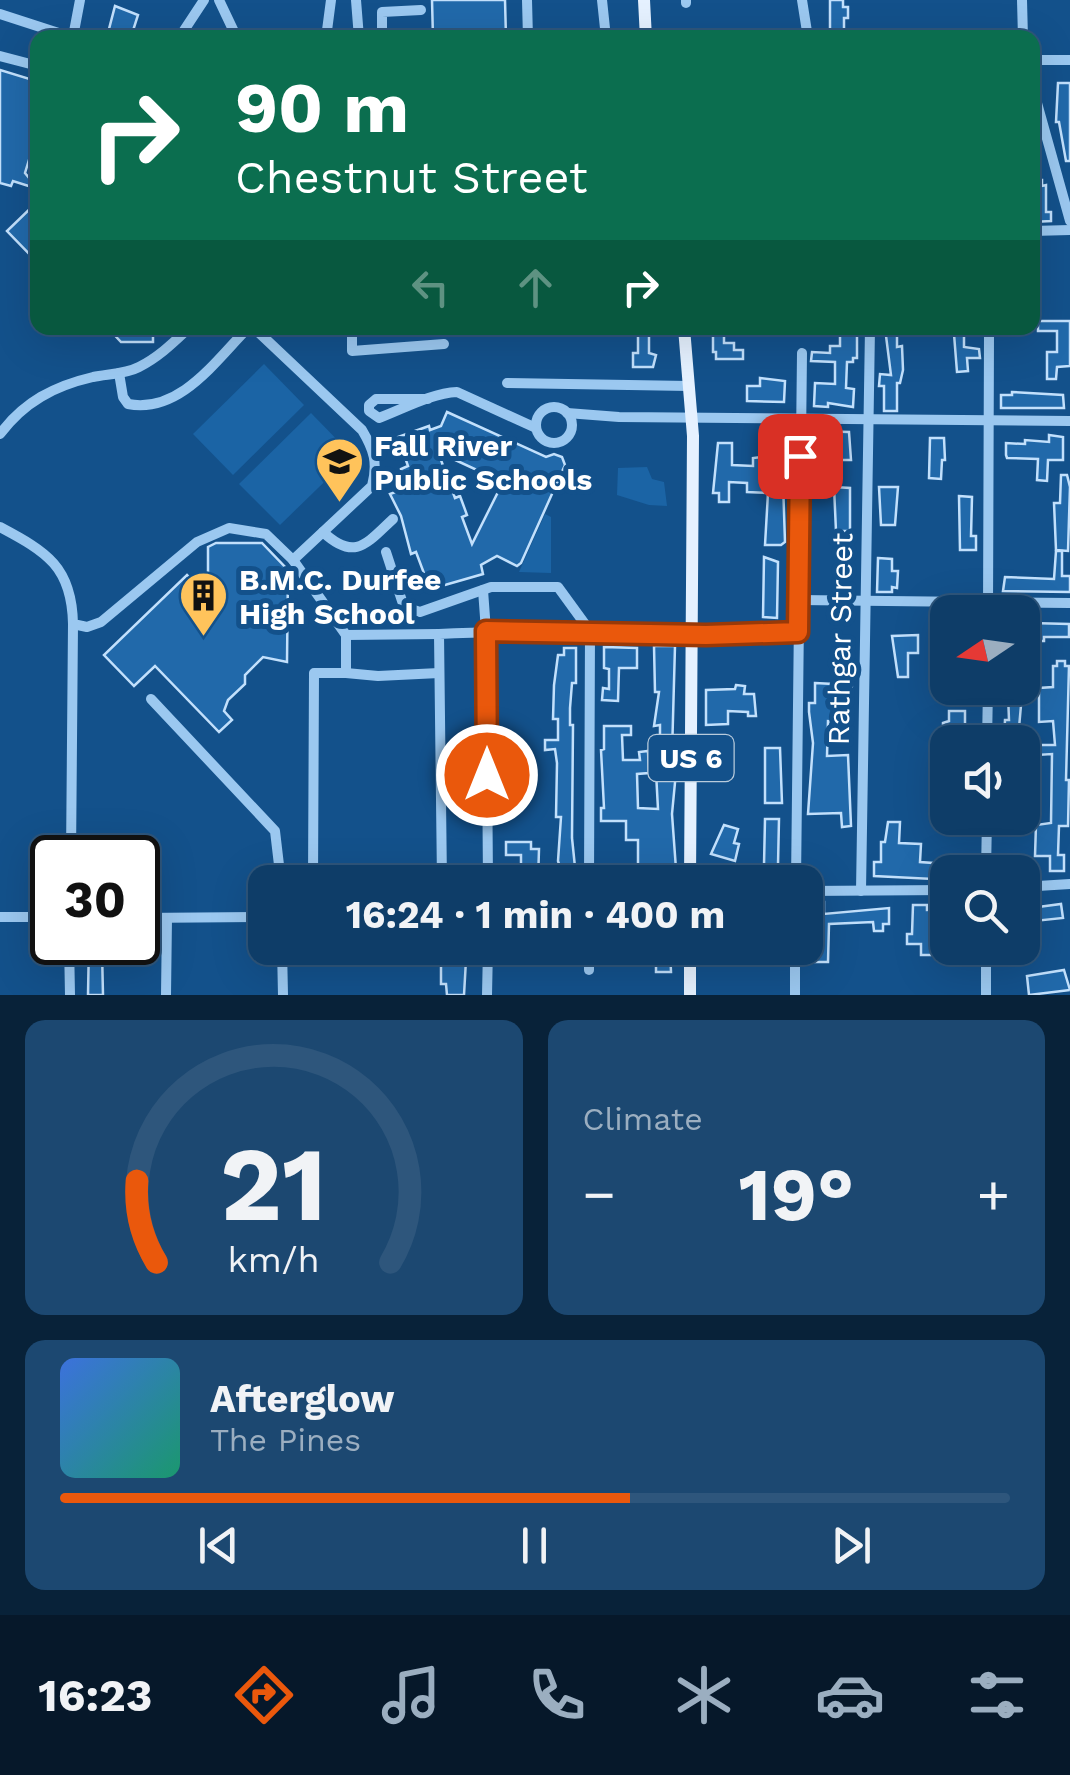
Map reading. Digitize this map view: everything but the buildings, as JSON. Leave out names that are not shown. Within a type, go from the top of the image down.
[{"type":"main road","points":[[644,0],[646,30]]},
{"type":"main road","name":"US 6","points":[[685,335],[691,418],[690,865]]},
{"type":"main road","points":[[690,965],[690,995]]},
{"type":"street","points":[[74,30],[80,0]]},
{"type":"street","points":[[184,30],[204,0]]},
{"type":"street","points":[[218,0],[233,30]]},
{"type":"street","points":[[327,30],[331,0]]},
{"type":"street","points":[[356,0],[358,30]]},
{"type":"street","points":[[527,0],[528,30]]},
{"type":"street","points":[[602,0],[605,30]]},
{"type":"street","points":[[802,0],[807,30]]},
{"type":"street","points":[[1022,0],[1023,30]]},
{"type":"street","points":[[382,30],[382,12],[421,10]]},
{"type":"street","points":[[0,14],[51,30]]},
{"type":"street","points":[[0,56],[30,64]]},
{"type":"street","points":[[1040,60],[1070,60]]},
{"type":"street","points":[[1040,116],[1070,221]]},
{"type":"street","points":[[1053,162],[1070,161]]},
{"type":"street","points":[[1040,232],[1070,230]]},
{"type":"street","points":[[0,434],[20,410],[39,396],[66,385],[136,370],[182,335]]},
{"type":"street","points":[[118,372],[128,404],[162,402],[189,386],[244,335]]},
{"type":"street","points":[[259,335],[362,430],[373,448],[377,469],[372,486],[293,560]]},
{"type":"street","points":[[352,335],[352,351],[444,344]]},
{"type":"street","name":"Rathgar Street","points":[[861,891],[870,335]]},
{"type":"street","points":[[988,595],[989,335]]},
{"type":"street","points":[[796,865],[802,353]]},
{"type":"street","points":[[508,383],[689,386]]},
{"type":"street","points":[[428,400],[376,399],[368,408],[372,416],[379,418],[457,392],[536,428],[547,442],[563,441],[572,427],[567,413]]},
{"type":"street","points":[[536,428],[536,418],[544,409],[556,407],[567,413],[618,418],[1070,422]]},
{"type":"street","points":[[323,532],[337,545],[352,549],[364,545],[393,519]]},
{"type":"street","points":[[0,528],[24,538],[51,558],[72,598],[71,835]]},
{"type":"street","points":[[73,624],[101,622],[197,542],[229,528],[266,534],[293,560],[346,635],[346,673]]},
{"type":"street","points":[[386,552],[402,601],[408,608],[420,612],[491,587],[558,587],[590,632],[588,865]]},
{"type":"street","points":[[482,590],[486,631],[488,865]]},
{"type":"street","points":[[799,600],[930,604]]},
{"type":"street","points":[[1040,605],[1070,604]]},
{"type":"street","points":[[346,635],[486,631],[798,632]]},
{"type":"street","points":[[439,634],[442,865]]},
{"type":"street","points":[[313,865],[314,672],[440,674]]},
{"type":"street","points":[[151,699],[275,830],[280,865]]},
{"type":"street","points":[[1040,886],[1070,884]]},
{"type":"street","points":[[823,891],[930,890]]},
{"type":"street","points":[[0,917],[30,917]]},
{"type":"street","points":[[160,918],[248,917]]},
{"type":"street","points":[[166,995],[168,918]]},
{"type":"street","points":[[69,965],[70,995]]},
{"type":"street","points":[[282,965],[283,995]]},
{"type":"street","points":[[488,965],[488,995]]},
{"type":"street","points":[[589,965],[589,970]]},
{"type":"street","points":[[795,965],[795,995]]},
{"type":"street","points":[[986,965],[986,995]]},
{"type":"shaded area","points":[[264,364],[304,405],[233,475],[193,434]]},
{"type":"shaded area","points":[[311,413],[352,455],[280,525],[239,484]]},
{"type":"shaded area","points":[[647,467],[652,479],[664,482],[667,506],[617,495],[618,468]]},
{"type":"shaded area","points":[[545,514],[551,517],[551,573],[519,572]]},
{"type":"place","name":"Fall River Public Schools","points":[[339,504]]},
{"type":"place","name":"B.M.C. Durfee High School","points":[[204,638]]},
{"type":"route","points":[[487,775],[486,631],[706,635],[798,632],[800,456]]}]
